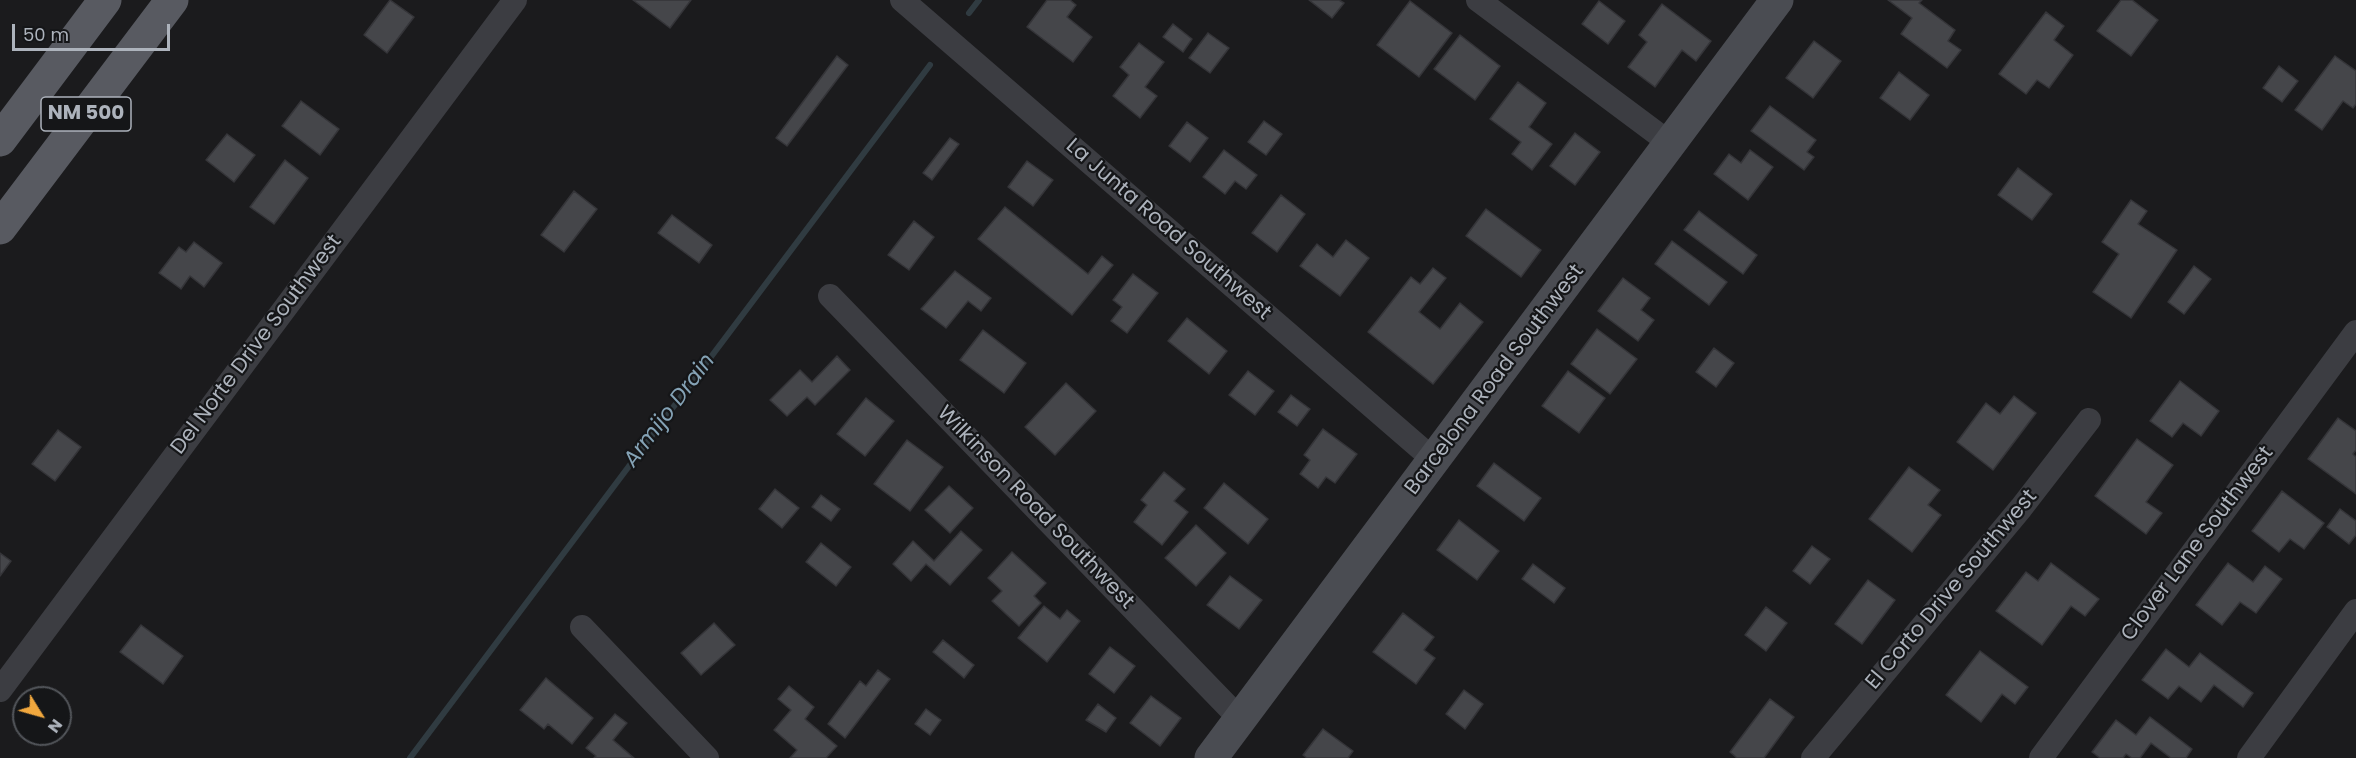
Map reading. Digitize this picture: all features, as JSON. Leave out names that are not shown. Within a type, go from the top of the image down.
[{"type":"main road","name":"NM 500","points":[[0,140],[105,0]]},
{"type":"main road","name":"NM 500","points":[[0,228],[172,0]]},
{"type":"street","name":"Del Norte Drive Southwest","points":[[0,690],[515,0]]},
{"type":"street","name":"La Junta Road Southwest","points":[[902,0],[1434,460]]},
{"type":"street","points":[[1478,0],[1671,144]]},
{"type":"street","name":"Barcelona Road Southwest","points":[[1211,758],[1777,0]]},
{"type":"street","name":"Wilkinson Road Southwest","points":[[830,296],[1240,719]]},
{"type":"street","name":"Clover Lane Southwest","points":[[2041,758],[2356,332]]},
{"type":"street","name":"El Corto Drive Southwest","points":[[1813,758],[2021,508],[2089,420]]},
{"type":"street","points":[[2249,758],[2356,611]]},
{"type":"street","points":[[582,627],[707,758]]},
{"type":"building","points":[[390,0],[414,17],[387,53],[364,35]]},
{"type":"building","points":[[633,0],[691,0],[670,28]]},
{"type":"building","points":[[1047,0],[1070,0],[1076,5],[1067,17],[1092,37],[1073,62],[1027,27]]},
{"type":"building","points":[[1309,0],[1339,0],[1344,3],[1332,18]]},
{"type":"building","points":[[1888,0],[1922,0],[1919,3],[1955,30],[1948,41],[1961,50],[1947,68],[1901,34],[1912,18]]},
{"type":"building","points":[[2121,0],[2132,0],[2158,20],[2131,56],[2097,31]]},
{"type":"building","points":[[1410,1],[1452,33],[1419,77],[1377,45]]},
{"type":"building","points":[[1599,1],[1625,21],[1608,44],[1582,24]]},
{"type":"building","points":[[1662,4],[1711,41],[1696,61],[1682,50],[1655,87],[1628,67],[1647,42],[1639,35]]},
{"type":"building","points":[[2046,12],[2064,26],[2054,40],[2073,55],[2049,88],[2037,80],[2026,94],[1999,74]]},
{"type":"building","points":[[1173,24],[1192,39],[1183,52],[1163,37]]},
{"type":"building","points":[[1208,33],[1229,48],[1210,73],[1189,58]]},
{"type":"building","points":[[1460,35],[1500,66],[1475,100],[1434,69]]},
{"type":"building","points":[[1814,41],[1841,61],[1813,98],[1786,78]]},
{"type":"building","points":[[1139,43],[1164,62],[1145,87],[1157,96],[1140,118],[1113,96],[1129,75],[1120,67]]},
{"type":"building","points":[[837,56],[848,65],[787,146],[776,138]]},
{"type":"building","points":[[2335,56],[2356,71],[2356,104],[2353,108],[2343,101],[2322,130],[2295,110]]},
{"type":"building","points":[[2279,66],[2298,81],[2282,102],[2263,88]]},
{"type":"building","points":[[1899,72],[1929,95],[1910,120],[1880,98]]},
{"type":"building","points":[[1518,82],[1546,103],[1529,127],[1552,144],[1532,170],[1512,154],[1521,142],[1490,119]]},
{"type":"building","points":[[301,101],[339,129],[320,155],[282,126]]},
{"type":"building","points":[[1770,106],[1816,140],[1807,152],[1814,157],[1804,170],[1751,131]]},
{"type":"building","points":[[1264,121],[1282,134],[1266,155],[1248,142]]},
{"type":"building","points":[[1187,122],[1208,138],[1190,162],[1169,146]]},
{"type":"building","points":[[1575,133],[1600,152],[1575,185],[1550,166]]},
{"type":"building","points":[[227,134],[255,155],[234,182],[206,160]]},
{"type":"building","points":[[950,138],[959,144],[932,180],[923,173]]},
{"type":"building","points":[[1224,150],[1257,175],[1246,189],[1235,181],[1225,194],[1203,177]]},
{"type":"building","points":[[1750,150],[1773,167],[1748,200],[1714,174],[1729,154],[1741,163]]},
{"type":"building","points":[[285,160],[308,178],[274,224],[250,207]]},
{"type":"building","points":[[1027,161],[1053,180],[1033,206],[1008,187]]},
{"type":"building","points":[[2018,168],[2052,194],[2032,220],[1998,195]]},
{"type":"building","points":[[574,191],[597,209],[564,252],[541,235]]},
{"type":"building","points":[[1281,195],[1305,214],[1277,252],[1252,233]]},
{"type":"building","points":[[2131,200],[2147,211],[2138,224],[2177,250],[2131,318],[2093,292],[2119,254],[2102,242]]},
{"type":"building","points":[[1005,207],[1088,274],[1102,256],[1113,265],[1072,315],[978,239]]},
{"type":"building","points":[[1486,209],[1541,250],[1521,277],[1466,236]]},
{"type":"building","points":[[1699,211],[1757,255],[1743,274],[1684,230]]},
{"type":"building","points":[[672,215],[712,245],[699,263],[658,233]]},
{"type":"building","points":[[914,221],[934,237],[909,270],[888,255]]},
{"type":"building","points":[[1346,240],[1369,258],[1340,296],[1300,266],[1317,244],[1333,257]]},
{"type":"building","points":[[1672,241],[1727,282],[1709,305],[1655,264]]},
{"type":"building","points":[[194,242],[222,263],[204,287],[190,276],[181,289],[159,273],[179,247],[186,252]]},
{"type":"building","points":[[2194,266],[2211,279],[2184,314],[2168,302]]},
{"type":"building","points":[[1433,268],[1446,278],[1419,312],[1440,329],[1460,303],[1483,322],[1433,384],[1368,332],[1411,277],[1420,284]]},
{"type":"building","points":[[955,271],[991,298],[981,311],[968,301],[946,328],[921,309]]},
{"type":"building","points":[[1133,274],[1158,293],[1127,333],[1111,321],[1122,307],[1113,300]]},
{"type":"building","points":[[1623,278],[1650,298],[1641,310],[1654,320],[1638,341],[1598,311]]},
{"type":"building","points":[[1187,318],[1227,351],[1209,374],[1168,341]]},
{"type":"building","points":[[1597,329],[1637,359],[1610,394],[1571,364]]},
{"type":"building","points":[[983,330],[1026,363],[1004,393],[960,360]]},
{"type":"building","points":[[1714,348],[1734,363],[1716,387],[1696,372]]},
{"type":"building","points":[[837,356],[850,370],[815,405],[807,397],[787,416],[770,400],[800,370],[812,382]]},
{"type":"building","points":[[1248,371],[1274,391],[1255,415],[1229,395]]},
{"type":"building","points":[[1568,371],[1605,398],[1579,433],[1542,406]]},
{"type":"building","points":[[2180,381],[2219,411],[2201,436],[2183,423],[2172,437],[2150,421]]},
{"type":"building","points":[[1066,383],[1096,411],[1055,455],[1025,427]]},
{"type":"building","points":[[1291,395],[1310,409],[1297,426],[1278,412]]},
{"type":"building","points":[[2014,396],[2036,413],[1993,470],[1957,442],[1986,403],[2000,414]]},
{"type":"building","points":[[866,398],[894,421],[865,456],[837,434]]},
{"type":"building","points":[[2338,418],[2356,431],[2356,450],[2353,454],[2356,457],[2356,494],[2308,459]]},
{"type":"building","points":[[1323,429],[1357,454],[1335,483],[1326,477],[1318,488],[1300,474],[1310,460],[1304,455]]},
{"type":"building","points":[[58,430],[81,447],[55,481],[32,464]]},
{"type":"building","points":[[2137,439],[2173,465],[2146,502],[2162,513],[2146,534],[2095,496]]},
{"type":"building","points":[[907,440],[943,467],[910,511],[874,484]]},
{"type":"building","points":[[1494,463],[1541,498],[1524,521],[1477,486]]},
{"type":"building","points":[[1909,467],[1940,490],[1928,505],[1941,515],[1912,552],[1869,519]]},
{"type":"building","points":[[1164,472],[1185,489],[1174,501],[1188,512],[1162,545],[1134,522],[1147,505],[1141,500]]},
{"type":"building","points":[[1224,483],[1268,519],[1248,544],[1204,508]]},
{"type":"building","points":[[949,486],[973,508],[950,533],[925,510]]},
{"type":"building","points":[[775,489],[799,508],[782,528],[759,509]]},
{"type":"building","points":[[2282,491],[2324,523],[2304,549],[2290,539],[2279,552],[2252,531]]},
{"type":"building","points":[[821,495],[840,509],[831,521],[812,507]]},
{"type":"building","points":[[2340,509],[2356,521],[2356,535],[2349,544],[2327,527]]},
{"type":"building","points":[[1459,520],[1499,551],[1477,580],[1437,550]]},
{"type":"building","points":[[1196,525],[1226,553],[1196,586],[1165,558]]},
{"type":"building","points":[[961,531],[982,550],[950,585],[926,564],[911,581],[893,564],[913,541],[934,561]]},
{"type":"building","points":[[821,543],[851,567],[836,586],[806,562]]},
{"type":"building","points":[[1812,546],[1830,559],[1810,584],[1793,571]]},
{"type":"building","points":[[1012,552],[1046,583],[1034,596],[1041,603],[1019,626],[992,601],[1002,591],[988,578]]},
{"type":"building","points":[[0,553],[11,561],[0,576]]},
{"type":"building","points":[[2051,563],[2099,599],[2085,616],[2071,606],[2042,645],[1996,611],[2026,572],[2038,581]]},
{"type":"building","points":[[2228,563],[2253,582],[2265,566],[2282,579],[2256,613],[2240,602],[2222,625],[2196,605]]},
{"type":"building","points":[[1533,564],[1565,588],[1554,603],[1522,579]]},
{"type":"building","points":[[1230,576],[1262,600],[1239,629],[1207,605]]},
{"type":"building","points":[[1868,580],[1895,600],[1862,644],[1835,624]]},
{"type":"building","points":[[1044,606],[1060,619],[1067,610],[1080,621],[1047,662],[1018,638]]},
{"type":"building","points":[[1766,607],[1787,623],[1766,651],[1745,635]]},
{"type":"building","points":[[1403,613],[1434,637],[1424,650],[1435,658],[1416,684],[1373,652]]},
{"type":"building","points":[[714,623],[735,645],[701,675],[681,653]]},
{"type":"building","points":[[141,625],[183,656],[163,684],[120,652]]},
{"type":"building","points":[[943,640],[974,665],[964,678],[933,652]]},
{"type":"building","points":[[1110,647],[1135,666],[1114,693],[1089,674]]},
{"type":"building","points":[[2166,649],[2189,667],[2200,653],[2253,693],[2243,707],[2214,685],[2201,702],[2179,686],[2168,699],[2142,680]]},
{"type":"building","points":[[1980,651],[2028,687],[2015,704],[2002,694],[1981,722],[1946,695]]},
{"type":"building","points":[[878,670],[890,679],[845,738],[828,724],[860,681],[866,686]]},
{"type":"building","points":[[546,678],[593,718],[572,744],[548,724],[544,729],[520,710]]},
{"type":"building","points":[[789,686],[814,707],[805,719],[837,746],[826,758],[790,758],[797,750],[774,730],[791,710],[778,699]]},
{"type":"building","points":[[1464,690],[1483,704],[1465,729],[1446,714]]},
{"type":"building","points":[[1151,696],[1181,718],[1160,746],[1130,723]]},
{"type":"building","points":[[1770,699],[1794,717],[1764,758],[1737,758],[1730,752]]},
{"type":"building","points":[[1098,704],[1116,718],[1106,732],[1086,720]]},
{"type":"building","points":[[926,709],[941,720],[930,735],[915,724]]},
{"type":"building","points":[[615,714],[627,723],[613,740],[634,758],[594,758],[596,756],[586,748]]},
{"type":"building","points":[[2150,717],[2192,749],[2186,758],[2171,758],[2151,743],[2140,758],[2132,758],[2126,754],[2123,758],[2100,758],[2092,752],[2116,720],[2136,735]]},
{"type":"building","points":[[1323,729],[1353,751],[1348,758],[1307,758],[1303,755]]},
{"type":"waterway","name":"Armijo Drain","points":[[969,13],[979,0]]},
{"type":"waterway","name":"Armijo Drain","points":[[410,758],[930,65]]}]
